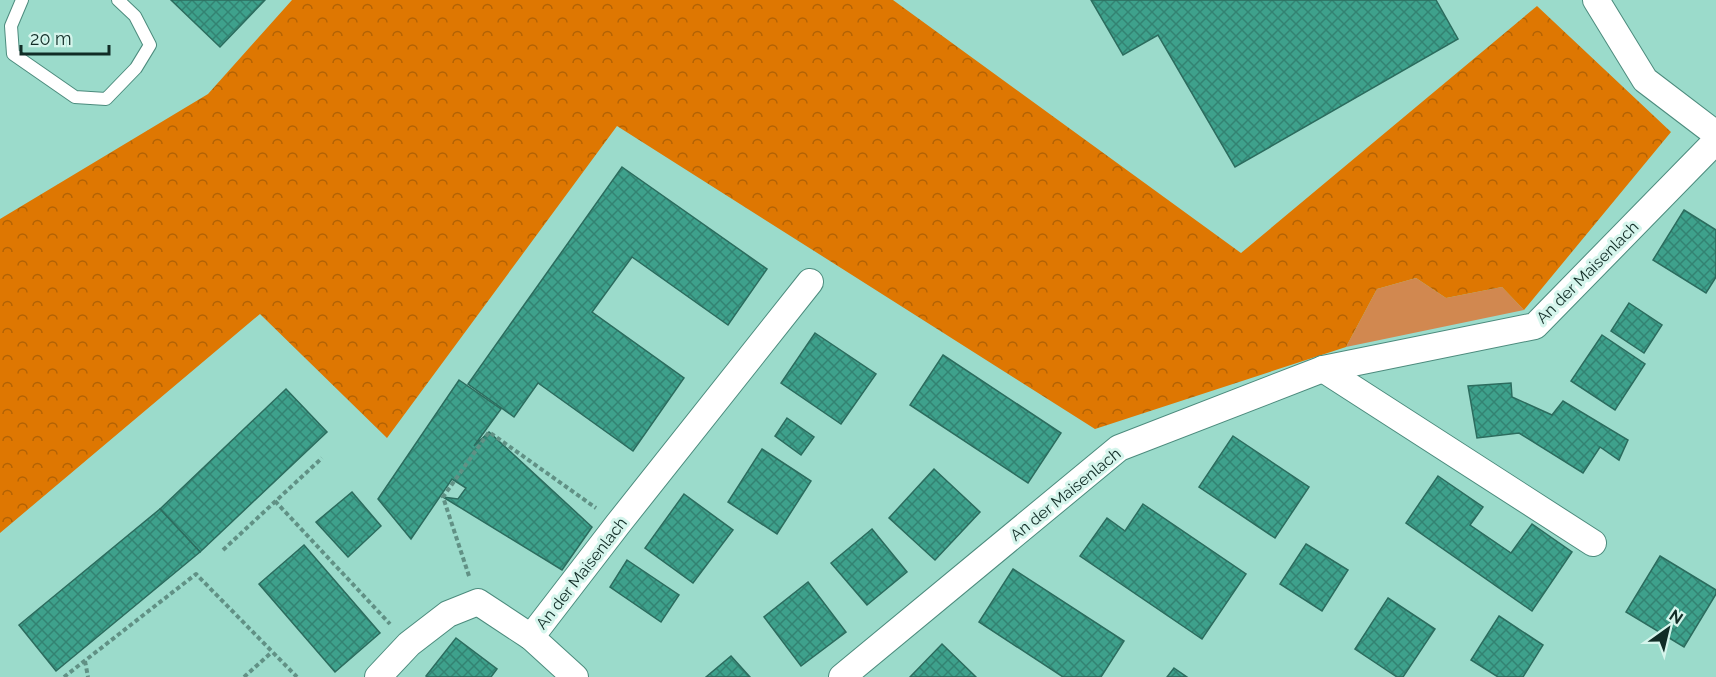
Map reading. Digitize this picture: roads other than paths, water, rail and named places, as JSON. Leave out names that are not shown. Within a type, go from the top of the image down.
[{"type":"street","points":[[1596,0],[1645,80],[1716,134]]},
{"type":"street","name":"An der Maisenlach","points":[[842,677],[1119,448],[1323,369],[1535,326],[1716,141]]},
{"type":"street","name":"An der Maisenlach","points":[[531,637],[810,282]]},
{"type":"street","points":[[1323,369],[1593,543]]},
{"type":"street","name":"An der Maisenlach","points":[[378,677],[409,644],[448,614],[478,602],[531,637],[575,677]]},
{"type":"lane","points":[[22,0],[11,26],[13,54],[75,97],[106,99],[136,68],[150,45],[135,16],[118,0]]}]
